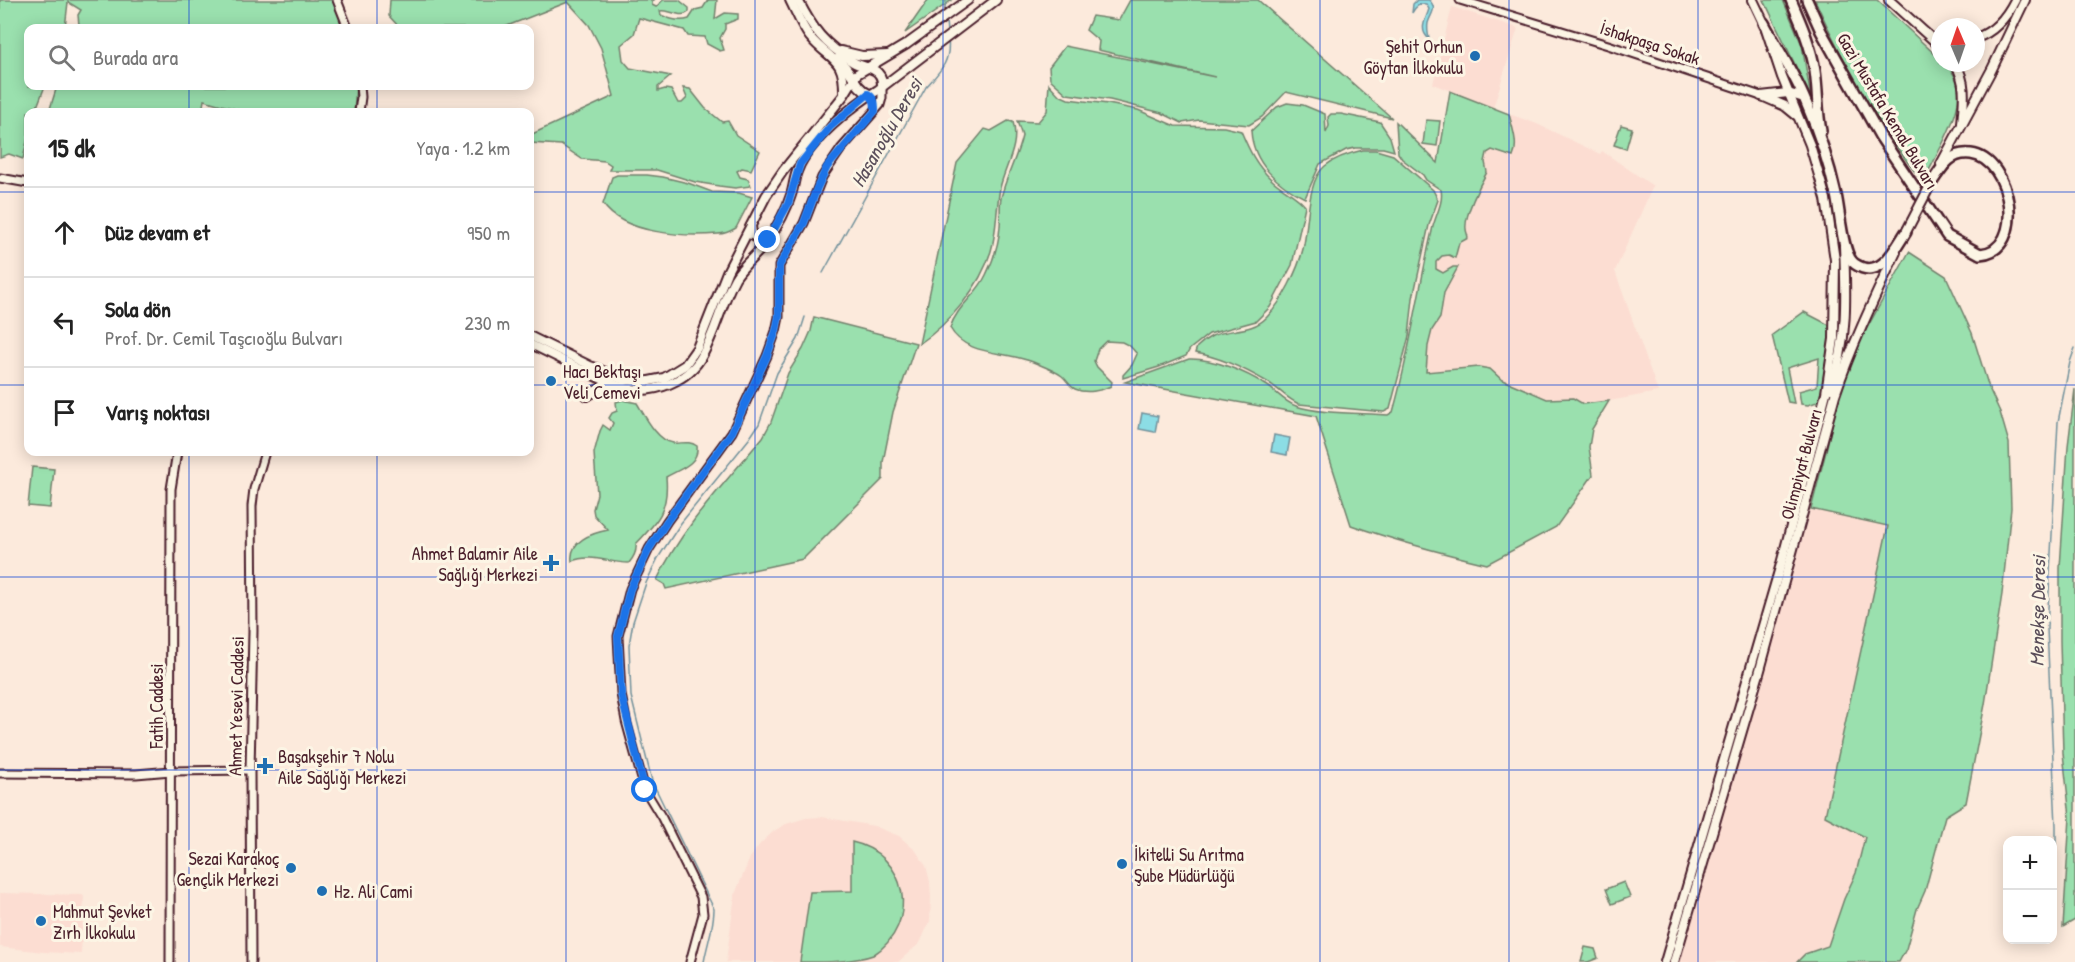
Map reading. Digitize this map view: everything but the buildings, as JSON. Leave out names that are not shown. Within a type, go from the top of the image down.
[{"type":"highway","points":[[1791,0],[1808,40],[1815,72],[1817,109],[1825,153],[1839,205],[1848,257],[1852,263],[1869,268],[1877,267],[1886,262],[1906,232]]},
{"type":"highway","name":"Gazi Mustafa Kemal Bulvarı","points":[[1807,0],[1821,32],[1880,136],[1947,236],[1980,254],[1986,253],[2005,237],[2009,218],[2002,183],[1997,171],[1989,161],[1981,156],[1964,154],[1948,161],[1932,182]]},
{"type":"highway","points":[[1764,23],[1804,98],[1825,153]]},
{"type":"main road","points":[[338,0],[347,24]]},
{"type":"main road","points":[[690,962],[702,920],[703,906],[701,897],[662,818],[645,790],[621,694],[618,636],[630,589],[649,549],[732,432],[767,356],[779,316],[779,266],[804,223],[822,177],[841,149],[881,103],[882,86],[879,74],[812,39],[790,0]]},
{"type":"main road","points":[[798,0],[813,28],[855,78],[859,89],[875,102],[875,111]]},
{"type":"main road","points":[[534,346],[592,370],[624,380],[644,382],[664,378],[685,365],[698,348],[727,272],[752,222],[783,171],[844,95],[860,71],[907,44],[968,0]]},
{"type":"main road","points":[[587,396],[597,390],[647,389],[663,386],[676,381],[694,367],[703,354],[736,278],[764,245],[788,204],[800,164],[830,127],[868,94],[875,92],[996,0]]},
{"type":"main road","name":"İshakpaşa Sokak","points":[[1460,0],[1608,45],[1761,96]]},
{"type":"main road","name":"Olimpiyat Bulvarı","points":[[1665,962],[1778,574],[1824,401],[1834,339],[1835,260],[1826,199],[1819,172],[1782,77],[1764,23],[1753,0]]},
{"type":"main road","points":[[1889,0],[1931,38]]},
{"type":"main road","points":[[1985,34],[2008,13],[2015,0]]},
{"type":"main road","name":"Olimpiyat Bulvarı","points":[[1674,962],[1760,670],[1835,395],[1859,332],[1906,232],[1992,69],[2025,0]]},
{"type":"main road","points":[[1924,32],[1931,35]]},
{"type":"main road","points":[[832,51],[862,56],[889,55]]},
{"type":"main road","points":[[832,51],[842,72],[844,95]]},
{"type":"main road","points":[[1959,72],[1965,96],[1961,127]]},
{"type":"main road","points":[[1761,96],[1776,90],[1782,77]]},
{"type":"main road","points":[[360,90],[360,108]]},
{"type":"main road","points":[[1761,96],[1788,93],[1804,98]]},
{"type":"main road","points":[[1761,96],[1785,106],[1798,117]]},
{"type":"main road","points":[[0,178],[24,182]]},
{"type":"main road","points":[[752,222],[752,235],[760,239],[767,237],[780,219]]},
{"type":"main road","points":[[1824,401],[1834,380],[1841,349],[1846,294],[1844,239]]},
{"type":"main road","points":[[534,338],[626,388]]},
{"type":"main road","name":"Fatih Caddesi","points":[[170,962],[171,489],[176,456]]},
{"type":"main road","name":"Ahmet Yesevi Caddesi","points":[[250,962],[252,506],[254,489],[264,456]]},
{"type":"main road","points":[[0,773],[136,774],[250,770]]},
{"type":"shaded area","name":"Şehit Orhun Göytan İlkokulu","points":[[1452,7],[1518,28],[1493,108],[1433,84]]},
{"type":"shaded area","points":[[1509,114],[1537,124],[1600,154],[1602,151],[1653,186],[1615,271],[1658,392],[1583,404],[1573,398],[1547,399],[1501,379],[1490,369],[1479,367],[1426,372],[1432,330],[1440,318],[1444,293],[1457,268],[1443,273],[1436,269],[1436,262],[1439,257],[1449,255],[1469,235],[1465,230],[1479,185],[1487,172],[1485,162],[1487,153],[1492,150],[1506,156],[1515,152]]},
{"type":"shaded area","points":[[1811,509],[1888,525],[1825,816],[1865,837],[1856,873],[1844,899],[1828,946],[1805,954],[1797,962],[1678,962]]},
{"type":"shaded area","points":[[822,817],[874,826],[899,836],[916,851],[926,866],[931,897],[930,921],[920,943],[898,962],[726,962],[735,894],[750,858],[760,844],[786,824],[806,818]]},
{"type":"shaded area","name":"Mahmut Şevket Zırh İlkokulu","points":[[0,893],[84,895],[81,954],[0,947]]},
{"type":"green space","points":[[0,0],[334,0],[342,24],[79,24],[78,15],[81,10],[68,2],[65,24],[24,24],[24,90],[43,90],[37,108],[24,108],[23,159],[9,154],[0,157]]},
{"type":"green space","points":[[390,0],[654,0],[652,5],[656,7],[663,0],[679,0],[689,8],[686,14],[660,11],[661,15],[682,20],[689,19],[695,10],[703,8],[708,0],[717,0],[715,19],[725,13],[738,14],[738,19],[725,24],[720,38],[724,50],[720,51],[707,44],[705,37],[688,36],[684,30],[639,18],[634,34],[621,45],[623,60],[630,68],[671,76],[658,87],[658,91],[671,90],[678,103],[682,103],[687,98],[683,88],[690,89],[705,108],[722,122],[728,121],[736,135],[760,151],[751,170],[742,168],[737,171],[740,177],[748,179],[751,186],[735,188],[695,182],[657,170],[609,170],[611,165],[605,161],[582,159],[561,145],[534,143],[534,133],[614,96],[601,48],[589,25],[568,2],[512,24],[396,24],[389,16]]},
{"type":"green space","points":[[928,0],[952,0],[905,33]]},
{"type":"green space","points":[[1130,0],[1258,0],[1392,118],[1286,92],[1262,117],[1249,125],[1199,120],[1182,123],[1162,113],[1110,100],[1067,94],[1050,79],[1049,67],[1065,46],[1215,77],[1098,50],[1099,41],[1086,30],[1092,16],[1119,20]]},
{"type":"green space","points":[[1764,0],[1783,0],[1802,45],[1811,98]]},
{"type":"green space","points":[[1815,0],[1877,0],[1931,51],[1931,72],[1953,73],[1959,94],[1955,116],[1922,181],[1876,116],[1838,48]]},
{"type":"green space","points":[[1049,84],[1059,95],[1068,99],[1138,110],[1175,126],[1224,127],[1241,131],[1253,157],[1266,174],[1305,206],[1292,265],[1270,307],[1256,321],[1209,334],[1190,349],[1186,356],[1123,378],[1137,354],[1130,346],[1122,342],[1106,341],[1098,349],[1094,361],[1112,382],[1111,386],[1089,392],[1075,389],[1059,374],[1033,362],[976,348],[957,337],[950,328],[953,320],[978,289],[996,251],[1001,198],[1022,136],[1017,121],[1038,122],[1047,111]]},
{"type":"green space","points":[[56,90],[356,90],[354,108],[232,108],[204,100],[203,108],[50,108]]},
{"type":"green space","points":[[1450,91],[1509,114],[1515,152],[1513,157],[1492,150],[1487,153],[1485,162],[1487,172],[1467,216],[1468,238],[1459,243],[1455,258],[1449,255],[1442,256],[1436,262],[1436,269],[1443,273],[1453,267],[1458,267],[1444,293],[1440,318],[1432,330],[1426,372],[1479,367],[1490,369],[1501,379],[1547,399],[1573,398],[1583,404],[1609,401],[1592,429],[1589,447],[1593,475],[1556,527],[1487,564],[1351,525],[1316,416],[1125,382],[1189,359],[1198,359],[1219,363],[1249,375],[1288,402],[1305,409],[1388,415],[1393,412],[1433,226],[1442,195],[1441,190],[1426,180],[1398,153],[1396,122],[1438,163]]},
{"type":"green space","points":[[1287,103],[1303,105],[1325,114],[1326,133],[1329,126],[1328,117],[1331,114],[1380,122],[1390,137],[1394,151],[1383,148],[1346,150],[1320,164],[1305,198],[1285,187],[1268,172],[1256,153],[1253,143],[1251,131],[1277,107]]},
{"type":"green space","points":[[1426,120],[1440,121],[1437,146],[1423,144]]},
{"type":"green space","points":[[1008,121],[1013,122],[1015,139],[1000,188],[994,236],[986,264],[972,291],[953,315],[919,344],[957,163],[985,129],[991,131]]},
{"type":"green space","points":[[1621,125],[1632,128],[1626,149],[1614,145]]},
{"type":"green space","points":[[1363,150],[1376,150],[1393,155],[1433,190],[1438,200],[1429,225],[1413,298],[1409,336],[1390,409],[1384,412],[1299,404],[1269,383],[1243,369],[1195,353],[1197,347],[1210,337],[1255,326],[1273,311],[1289,285],[1301,257],[1311,193],[1319,173],[1333,161]]},
{"type":"green space","points":[[617,175],[663,177],[712,192],[739,193],[752,197],[736,228],[720,234],[672,234],[639,227],[612,214],[603,204],[612,177]]},
{"type":"green space","points":[[1909,252],[1946,276],[1972,333],[2009,443],[2011,508],[2002,594],[1985,704],[1966,803],[1945,816],[1925,891],[1917,909],[1906,949],[1899,962],[1797,962],[1805,954],[1828,946],[1844,899],[1856,873],[1865,837],[1825,816],[1888,526],[1811,509],[1845,368]]},
{"type":"green space","points":[[1804,312],[1831,326],[1820,401],[1808,405],[1801,404],[1799,391],[1817,386],[1819,358],[1787,368],[1794,403],[1788,402],[1772,335]]},
{"type":"green space","points":[[814,317],[916,343],[893,412],[883,462],[883,479],[803,559],[666,589],[664,584],[657,580],[679,542],[705,506],[763,437],[771,422],[788,373],[811,331]]},
{"type":"green space","points":[[2075,389],[2075,920],[2063,927],[2070,817],[2063,753],[2060,568],[2068,446]]},
{"type":"green space","points":[[622,400],[637,403],[662,438],[673,443],[694,444],[697,446],[697,452],[692,462],[666,477],[664,507],[656,521],[636,544],[635,554],[629,563],[593,558],[572,561],[574,548],[578,543],[595,533],[608,530],[594,515],[593,509],[597,494],[594,453],[603,425],[610,430],[613,423],[609,418],[617,411],[616,402]]},
{"type":"green space","points":[[32,467],[54,469],[50,508],[28,506]]},
{"type":"green space","points":[[852,842],[871,849],[886,860],[896,875],[902,891],[902,909],[898,926],[888,942],[873,955],[828,962],[800,962],[810,892],[852,891]]},
{"type":"green space","points":[[1624,882],[1630,897],[1612,904],[1606,889]]},
{"type":"green space","points":[[1585,947],[1595,949],[1598,958],[1581,962]]},
{"type":"water","points":[[1417,0],[1429,0],[1433,6],[1428,25],[1429,39],[1423,28],[1429,9],[1426,4],[1421,4],[1412,13],[1413,4]]},
{"type":"water","points":[[1142,413],[1158,416],[1155,432],[1139,429]]},
{"type":"water","points":[[1274,435],[1290,438],[1287,455],[1271,452]]},
{"type":"waterway","name":"Hasanoğlu Deresi","points":[[944,14],[946,0]]},
{"type":"waterway","name":"Hasanoğlu Deresi","points":[[946,21],[947,32]]},
{"type":"waterway","name":"Hasanoğlu Deresi","points":[[823,273],[926,87],[943,66],[948,54],[948,39]]},
{"type":"waterway","name":"Hasanoğlu Deresi","points":[[704,962],[714,909],[652,781],[631,696],[629,645],[633,622],[646,583],[658,558],[681,523],[759,424],[777,373],[798,339],[805,317]]},
{"type":"waterway","name":"Menekşe Deresi","points":[[2056,836],[2047,628],[2058,422],[2075,348]]},
{"type":"place","name":"Şehit Orhun Göytan İlkokulu","points":[[1475,56]]},
{"type":"place","name":"Hacı Bektaşı Veli Cemevi","points":[[551,381]]},
{"type":"place","name":"Ahmet Balamir Aile Sağlığı Merkezi","points":[[551,563]]},
{"type":"place","name":"Başakşehir 7 Nolu Aile Sağlığı Merkezi","points":[[265,766]]},
{"type":"place","name":"İkitelli Su Arıtma Şube Müdürlüğü","points":[[1122,864]]},
{"type":"place","name":"Sezai Karakoç Gençlik Merkezi","points":[[291,868]]},
{"type":"place","name":"Hz. Ali Cami","points":[[322,891]]},
{"type":"place","name":"Mahmut Şevket Zırh İlkokulu","points":[[41,921]]},
{"type":"route","points":[[645,790],[621,694],[618,636],[630,589],[649,549],[667,521],[732,432],[776,331],[779,316],[777,277],[779,266],[804,223],[827,167],[875,111],[872,96],[868,94],[830,127],[800,164],[788,204],[768,240]]}]
